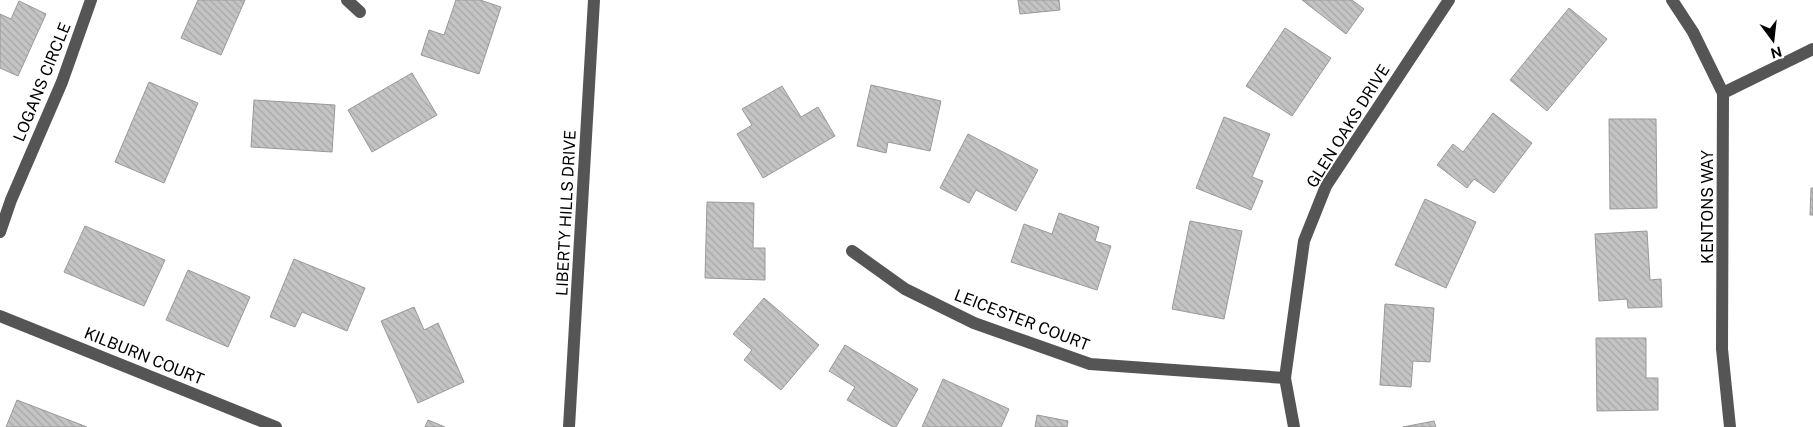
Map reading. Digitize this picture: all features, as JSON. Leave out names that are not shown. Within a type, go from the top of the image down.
[{"type":"street","name":"LOGANS CIRCLE","points":[[0,232],[11,200],[62,82],[91,0]]},
{"type":"street","points":[[347,0],[360,12]]},
{"type":"street","name":"LIBERTY HILLS DRIVE","points":[[569,427],[594,0]]},
{"type":"street","name":"GLEN OAKS DRIVE","points":[[1294,427],[1285,378],[1304,241],[1326,186],[1449,0]]},
{"type":"street","name":"KENTONS WAY","points":[[1672,0],[1693,32],[1723,93],[1722,349],[1730,427]]},
{"type":"street","points":[[1723,93],[1813,49]]},
{"type":"street","name":"LEICESTER COURT","points":[[852,251],[906,289],[974,323],[1090,364],[1285,378]]},
{"type":"street","name":"KILBURN COURT","points":[[0,316],[276,427]]},
{"type":"building","points":[[198,0],[245,0],[221,55],[181,38]]},
{"type":"building","points":[[456,0],[480,0],[501,7],[479,74],[421,55],[429,30],[444,35]]},
{"type":"building","points":[[1018,0],[1059,0],[1060,10],[1020,14]]},
{"type":"building","points":[[1302,0],[1352,0],[1364,9],[1346,34]]},
{"type":"building","points":[[19,1],[46,14],[18,76],[0,68],[0,14],[11,19]]},
{"type":"building","points":[[1569,8],[1607,39],[1547,111],[1510,80]]},
{"type":"building","points":[[1285,28],[1331,58],[1292,116],[1246,86]]},
{"type":"building","points":[[412,73],[437,115],[372,152],[348,110]]},
{"type":"building","points":[[149,82],[198,103],[164,183],[115,162]]},
{"type":"building","points":[[871,85],[941,101],[930,151],[888,142],[886,153],[857,146]]},
{"type":"building","points":[[782,86],[801,117],[818,107],[835,136],[763,178],[737,134],[752,125],[742,109]]},
{"type":"building","points":[[254,100],[335,105],[332,152],[251,147]]},
{"type":"building","points":[[1493,113],[1532,143],[1494,193],[1474,179],[1467,188],[1437,165],[1453,144],[1463,152]]},
{"type":"building","points":[[1224,117],[1270,134],[1252,177],[1263,181],[1251,210],[1196,188]]},
{"type":"building","points":[[1609,119],[1656,119],[1657,208],[1610,209]]},
{"type":"building","points":[[968,134],[1038,170],[1016,211],[976,190],[969,203],[940,188]]},
{"type":"building","points":[[1811,188],[1813,188],[1813,215],[1810,215]]},
{"type":"building","points":[[1425,199],[1476,222],[1446,288],[1395,265]]},
{"type":"building","points":[[707,202],[754,203],[753,248],[765,248],[765,280],[705,278]]},
{"type":"building","points":[[1059,213],[1099,227],[1095,241],[1111,246],[1097,290],[1011,262],[1024,224],[1052,234]]},
{"type":"building","points":[[1190,221],[1242,231],[1224,319],[1172,309]]},
{"type":"building","points":[[85,226],[165,260],[144,306],[64,272]]},
{"type":"building","points":[[1647,231],[1650,280],[1661,279],[1662,307],[1628,308],[1627,299],[1599,301],[1595,234]]},
{"type":"building","points":[[294,259],[365,288],[347,331],[302,312],[295,327],[270,317]]},
{"type":"building","points":[[188,270],[250,297],[228,347],[166,320]]},
{"type":"building","points":[[764,298],[819,345],[781,390],[744,360],[752,350],[733,334]]},
{"type":"building","points":[[1385,304],[1434,308],[1430,362],[1413,361],[1411,387],[1380,385]]},
{"type":"building","points":[[414,307],[424,330],[438,323],[464,382],[418,403],[381,321]]},
{"type":"building","points":[[1596,338],[1646,338],[1646,378],[1658,378],[1658,410],[1597,411]]},
{"type":"building","points":[[845,345],[918,389],[896,427],[847,400],[855,387],[829,371]]},
{"type":"building","points":[[943,379],[1009,409],[1001,427],[922,427]]},
{"type":"building","points":[[17,400],[87,427],[6,427]]},
{"type":"building","points":[[1037,415],[1068,421],[1067,427],[1035,427]]},
{"type":"building","points":[[428,420],[445,427],[425,427]]},
{"type":"building","points":[[1434,421],[1436,427],[1403,427]]}]
